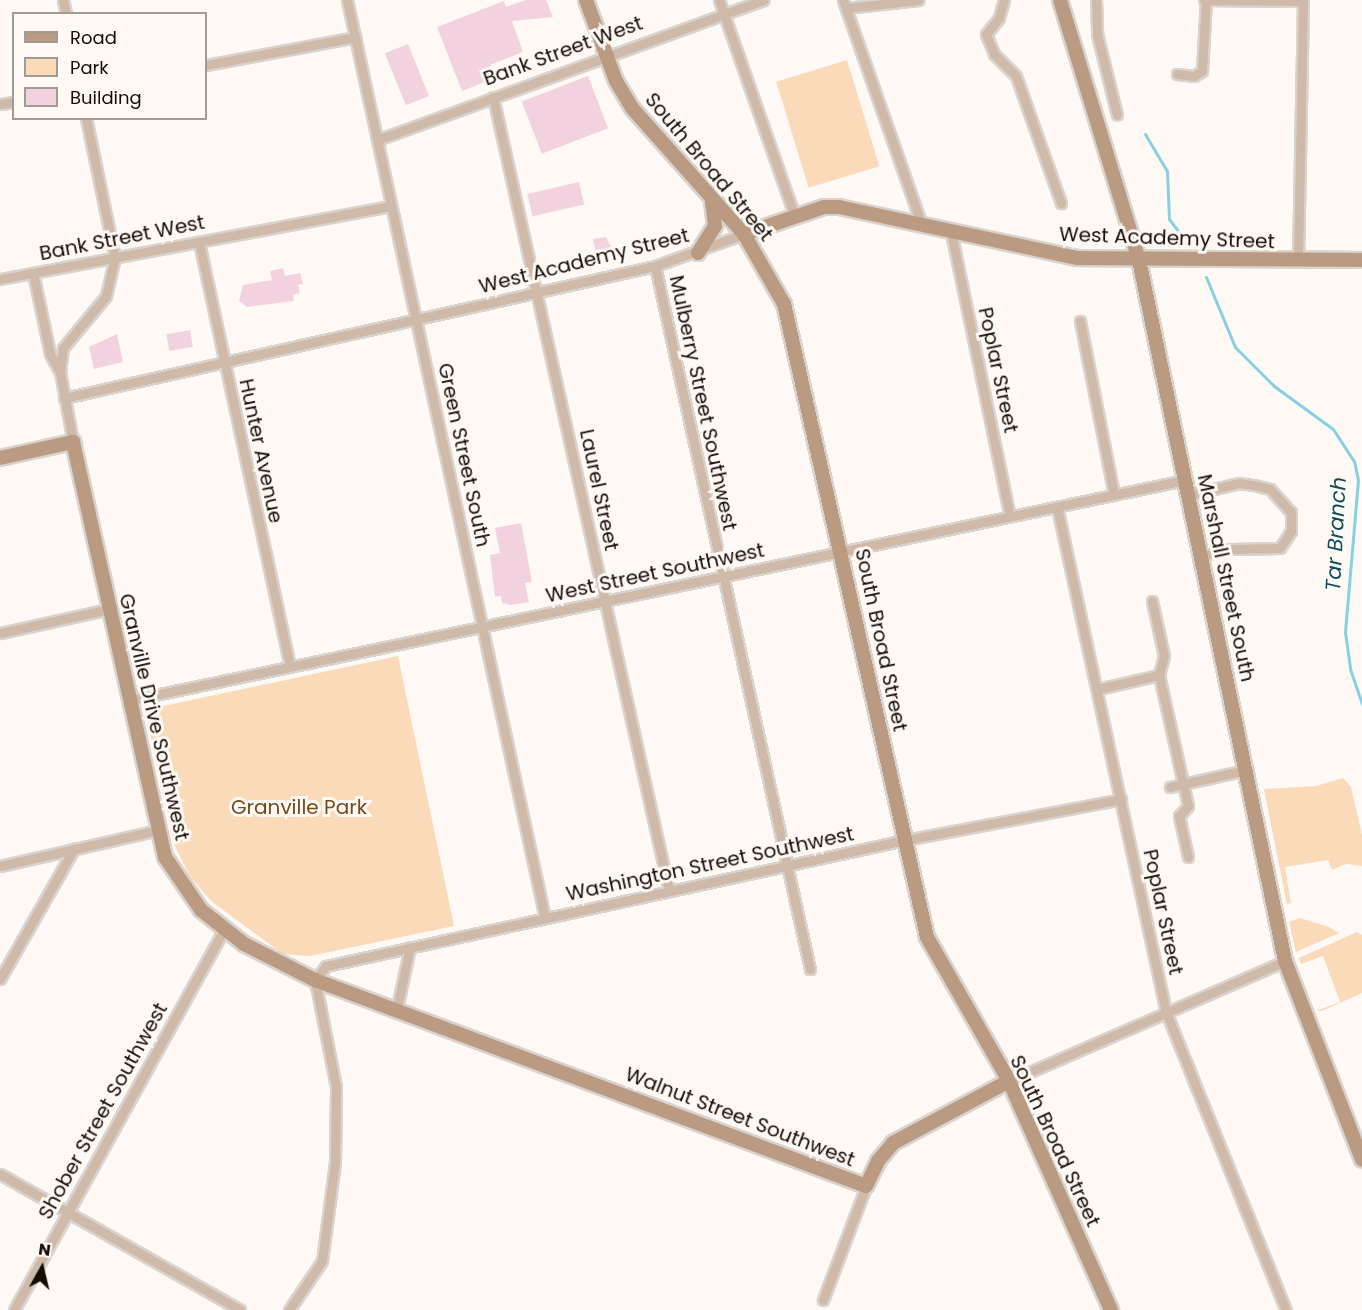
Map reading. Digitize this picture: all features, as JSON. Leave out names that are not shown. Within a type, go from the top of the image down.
[{"type":"street","name":"Green Street South","points":[[347,0],[545,918]]},
{"type":"street","name":"South Broad Street","points":[[586,0],[605,55],[632,108],[744,234],[777,288],[793,332],[927,937],[1009,1081],[1111,1310]]},
{"type":"street","points":[[719,0],[795,217]]},
{"type":"street","name":"Bank Street West","points":[[377,140],[723,12],[764,0]]},
{"type":"street","points":[[919,0],[845,4],[922,225]]},
{"type":"street","points":[[1004,0],[999,18],[986,34],[994,54],[1020,84],[1061,203]]},
{"type":"street","name":"Marshall Street South","points":[[1059,0],[1139,261],[1285,961],[1362,1160]]},
{"type":"street","points":[[1096,0],[1097,34],[1117,115]]},
{"type":"street","points":[[1177,74],[1194,76],[1202,71],[1205,0],[1303,1],[1298,261]]},
{"type":"street","points":[[207,65],[355,37]]},
{"type":"street","name":"Laurel Street","points":[[493,96],[669,891]]},
{"type":"street","name":"Granville Drive Southwest","points":[[86,120],[115,258],[106,296],[63,348],[60,372],[73,442],[158,830],[179,883],[224,930],[315,980]]},
{"type":"street","points":[[698,253],[715,226],[712,199]]},
{"type":"street","name":"Bank Street West","points":[[0,279],[391,206]]},
{"type":"street","name":"West Academy Street","points":[[64,398],[655,266],[698,253],[744,234],[795,217],[838,207],[1077,258],[1139,261],[1362,260]]},
{"type":"street","name":"Poplar Street","points":[[951,232],[1010,516]]},
{"type":"street","name":"Hunter Avenue","points":[[198,242],[290,666]]},
{"type":"street","name":"Mulberry Street Southwest","points":[[655,266],[810,969]]},
{"type":"street","name":"Granville Drive Southwest","points":[[33,273],[50,354],[60,372]]},
{"type":"street","points":[[1080,321],[1114,495]]},
{"type":"street","points":[[0,458],[73,442]]},
{"type":"street","name":"West Street Southwest","points":[[131,700],[723,579],[842,551],[1185,480]]},
{"type":"street","points":[[1189,495],[1239,483],[1254,485],[1270,489],[1291,512],[1291,531],[1280,548],[1230,549],[1201,556]]},
{"type":"street","name":"Poplar Street","points":[[1057,507],[1166,1012],[1286,1310]]},
{"type":"street","points":[[1152,602],[1164,656],[1159,675],[1188,806],[1179,816],[1188,857]]},
{"type":"street","points":[[0,633],[109,609]]},
{"type":"street","points":[[1098,690],[1159,675]]},
{"type":"street","points":[[1170,787],[1246,770]]},
{"type":"street","name":"Washington Street Southwest","points":[[315,980],[326,966],[410,947],[905,840],[1121,799]]},
{"type":"street","points":[[0,866],[158,830]]},
{"type":"street","points":[[0,979],[75,849]]},
{"type":"street","name":"Shober Street Southwest","points":[[14,1310],[224,930]]},
{"type":"street","points":[[396,1008],[410,947]]},
{"type":"street","name":"Walnut Street Southwest","points":[[315,980],[396,1008],[866,1186],[878,1161],[893,1143],[1009,1081],[1285,961]]},
{"type":"street","points":[[289,1310],[322,1261],[335,1162],[336,1087],[315,980]]},
{"type":"street","points":[[0,1174],[240,1310]]},
{"type":"street","points":[[823,1300],[866,1186]]},
{"type":"green space","points":[[847,60],[879,166],[809,188],[776,82]]},
{"type":"green space","name":"Granville Park","points":[[398,656],[454,926],[310,956],[283,954],[211,901],[189,875],[175,846],[145,710]]},
{"type":"green space","points":[[1343,778],[1351,787],[1362,835],[1362,866],[1346,864],[1332,870],[1328,860],[1285,867],[1291,903],[1287,904],[1264,789],[1316,786]]},
{"type":"green space","points":[[1300,918],[1329,927],[1339,933],[1296,952],[1289,922]]},
{"type":"green space","points":[[1357,932],[1362,935],[1362,993],[1322,1011],[1316,1011],[1340,1002],[1323,956],[1301,964],[1299,958]]},
{"type":"building","points":[[526,0],[546,0],[553,17],[512,21],[523,52],[490,65],[495,78],[462,91],[437,27],[504,1],[506,7]]},
{"type":"building","points":[[408,44],[429,96],[406,105],[385,53]]},
{"type":"building","points":[[588,76],[608,128],[542,154],[522,101]]},
{"type":"building","points":[[579,182],[584,204],[533,216],[527,194]]},
{"type":"building","points":[[606,237],[619,261],[599,265],[593,239]]},
{"type":"building","points":[[283,268],[285,276],[300,273],[303,284],[298,285],[300,293],[293,295],[294,301],[247,307],[239,301],[243,285],[272,280],[270,271]]},
{"type":"building","points":[[190,330],[193,347],[169,351],[166,334]]},
{"type":"building","points":[[117,334],[123,362],[94,369],[89,347]]},
{"type":"building","points":[[521,523],[532,582],[525,583],[529,602],[511,605],[502,603],[501,596],[495,597],[490,555],[500,553],[495,528]]},
{"type":"waterway","name":"Tar Branch","points":[[1145,134],[1167,171],[1169,219],[1187,243]]},
{"type":"waterway","name":"Tar Branch","points":[[1206,277],[1235,347],[1274,386],[1333,429],[1354,461],[1358,480],[1345,632],[1350,669],[1362,704]]}]
